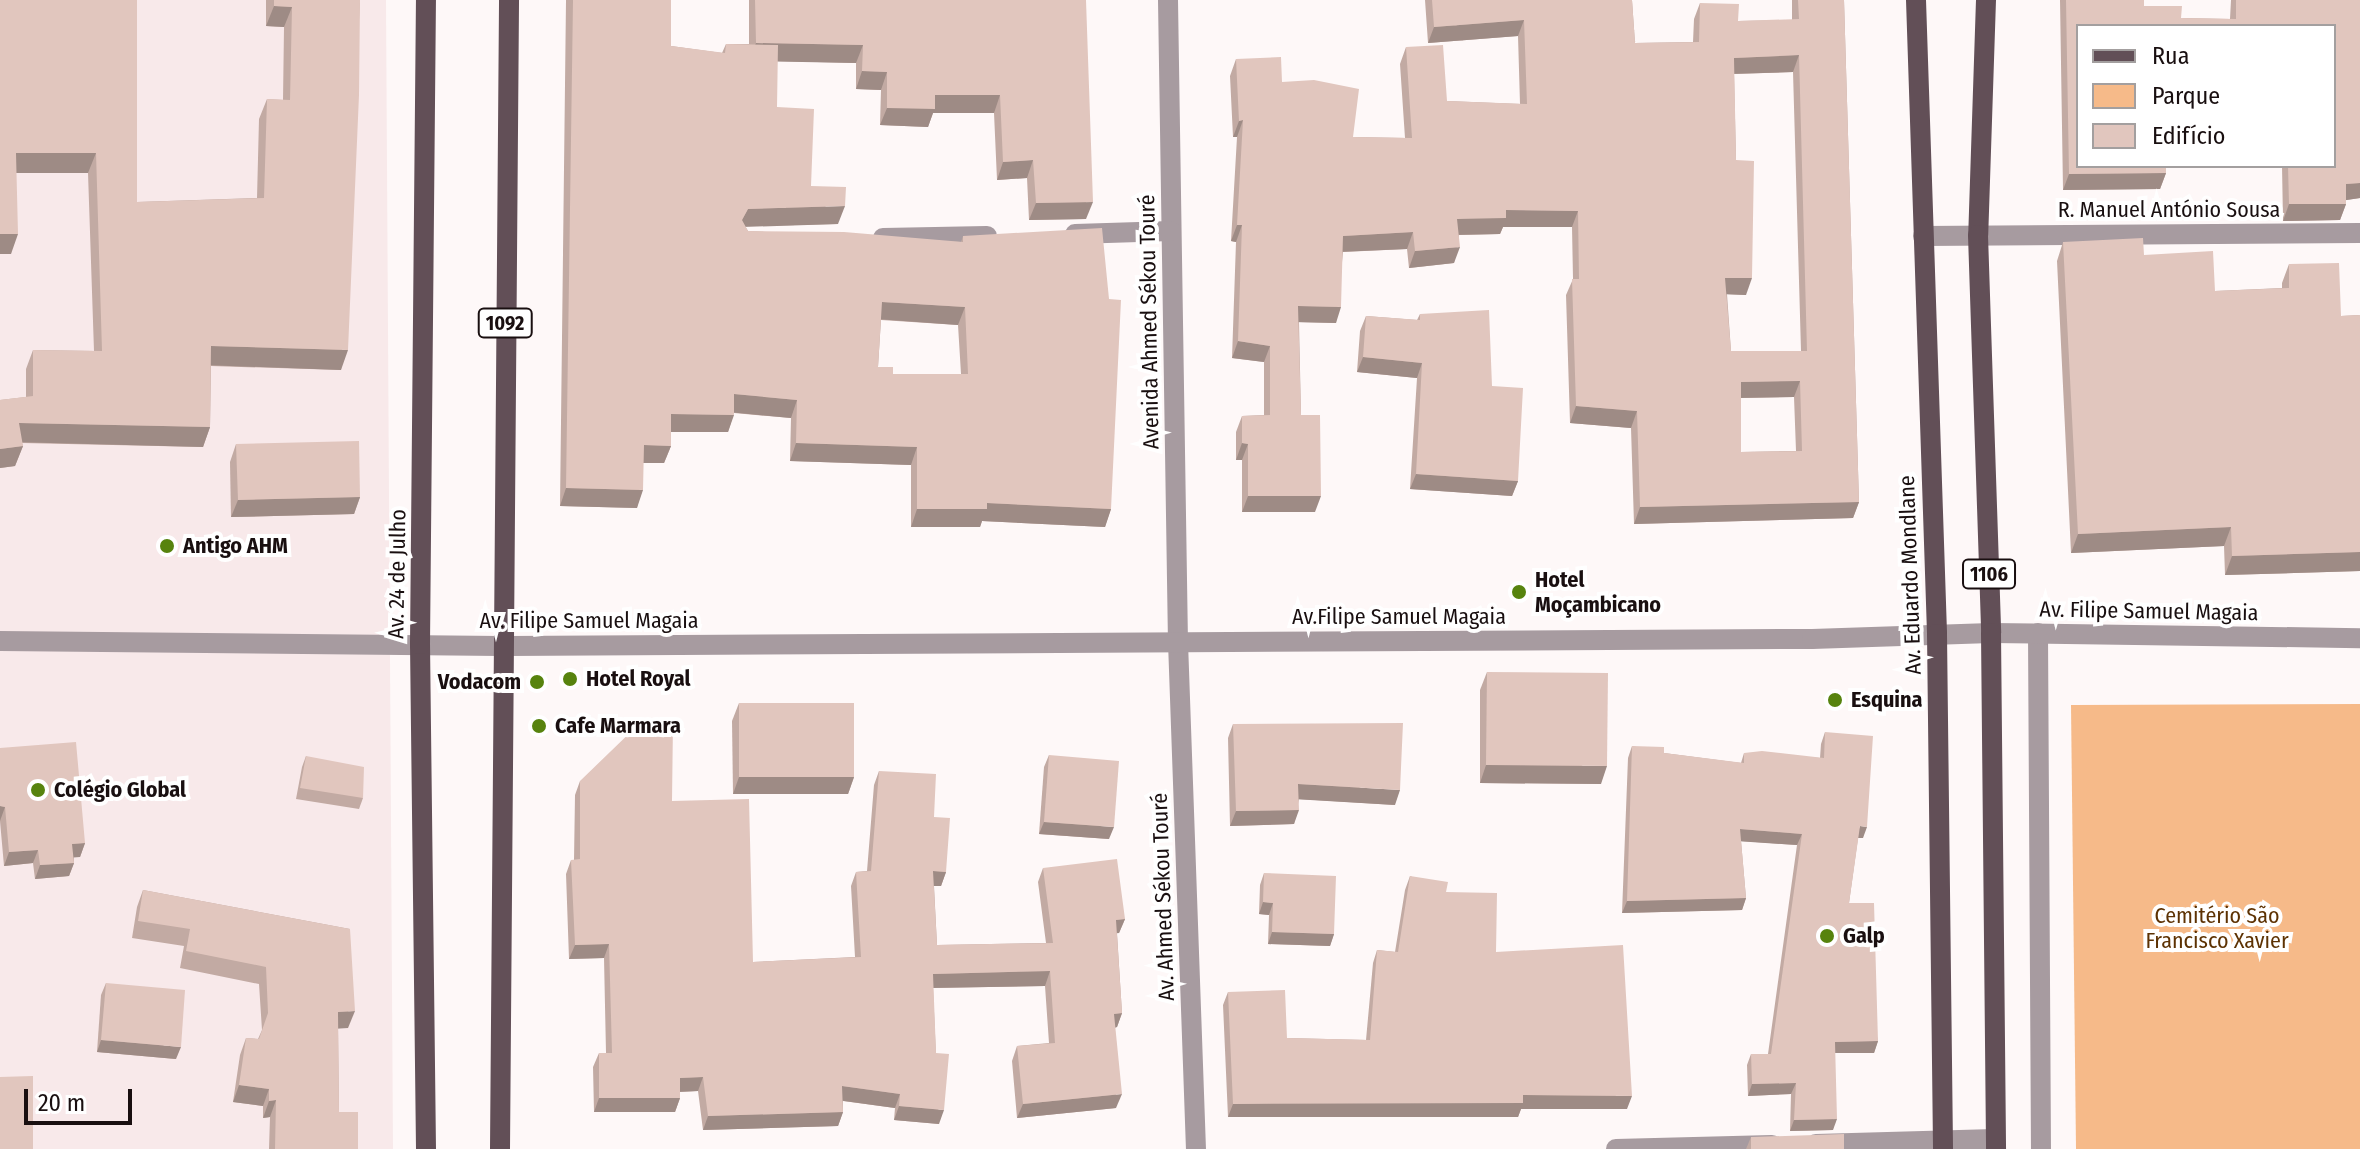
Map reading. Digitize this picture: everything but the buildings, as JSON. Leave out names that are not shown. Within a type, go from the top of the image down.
[{"type":"main road","name":"Av. 24 de Julho","points":[[426,0],[420,644],[426,1149]]},
{"type":"main road","name":"1092","points":[[500,1149],[500,646],[509,0]]},
{"type":"main road","name":"Av. Eduardo Mondlane","points":[[1916,0],[1937,634],[1943,1145]]},
{"type":"main road","name":"1106","points":[[1986,0],[1978,235],[1991,633],[1996,1144]]},
{"type":"street","name":"Avenida Ahmed Sékou Touré","points":[[1168,0],[1178,642]]},
{"type":"street","points":[[1047,234],[1171,231]]},
{"type":"street","name":"R. Manuel António Sousa","points":[[1923,236],[2360,233]]},
{"type":"street","points":[[860,239],[1016,235]]},
{"type":"street","points":[[2038,633],[2041,1149]]},
{"type":"street","name":"Av. Filipe Samuel Magaia","points":[[1937,634],[2360,638]]},
{"type":"street","name":"Av.Filipe Samuel Magaia","points":[[1178,642],[1812,639],[1937,634]]},
{"type":"street","name":"Av. Filipe Samuel Magaia","points":[[0,641],[500,646],[1178,642]]},
{"type":"street","name":"Av. Ahmed Sékou Touré","points":[[1178,642],[1196,1149]]},
{"type":"street","points":[[1616,1149],[1996,1144]]},
{"type":"shaded area","points":[[0,0],[386,0],[393,1149],[0,1149]]},
{"type":"green space","name":"Cemitério São Francisco Xavier","points":[[2360,704],[2360,1149],[2076,1149],[2071,705]]},
{"type":"place","name":"Antigo AHM","points":[[167,546]]},
{"type":"place","name":"Hotel Moçambicano","points":[[1519,592]]},
{"type":"place","name":"Hotel Royal","points":[[570,679]]},
{"type":"place","name":"Vodacom","points":[[537,682]]},
{"type":"place","name":"Esquina","points":[[1835,700]]},
{"type":"place","name":"Cafe Marmara","points":[[539,726]]},
{"type":"place","name":"Colégio Global","points":[[38,790]]},
{"type":"place","name":"Galp","points":[[1827,936]]}]
